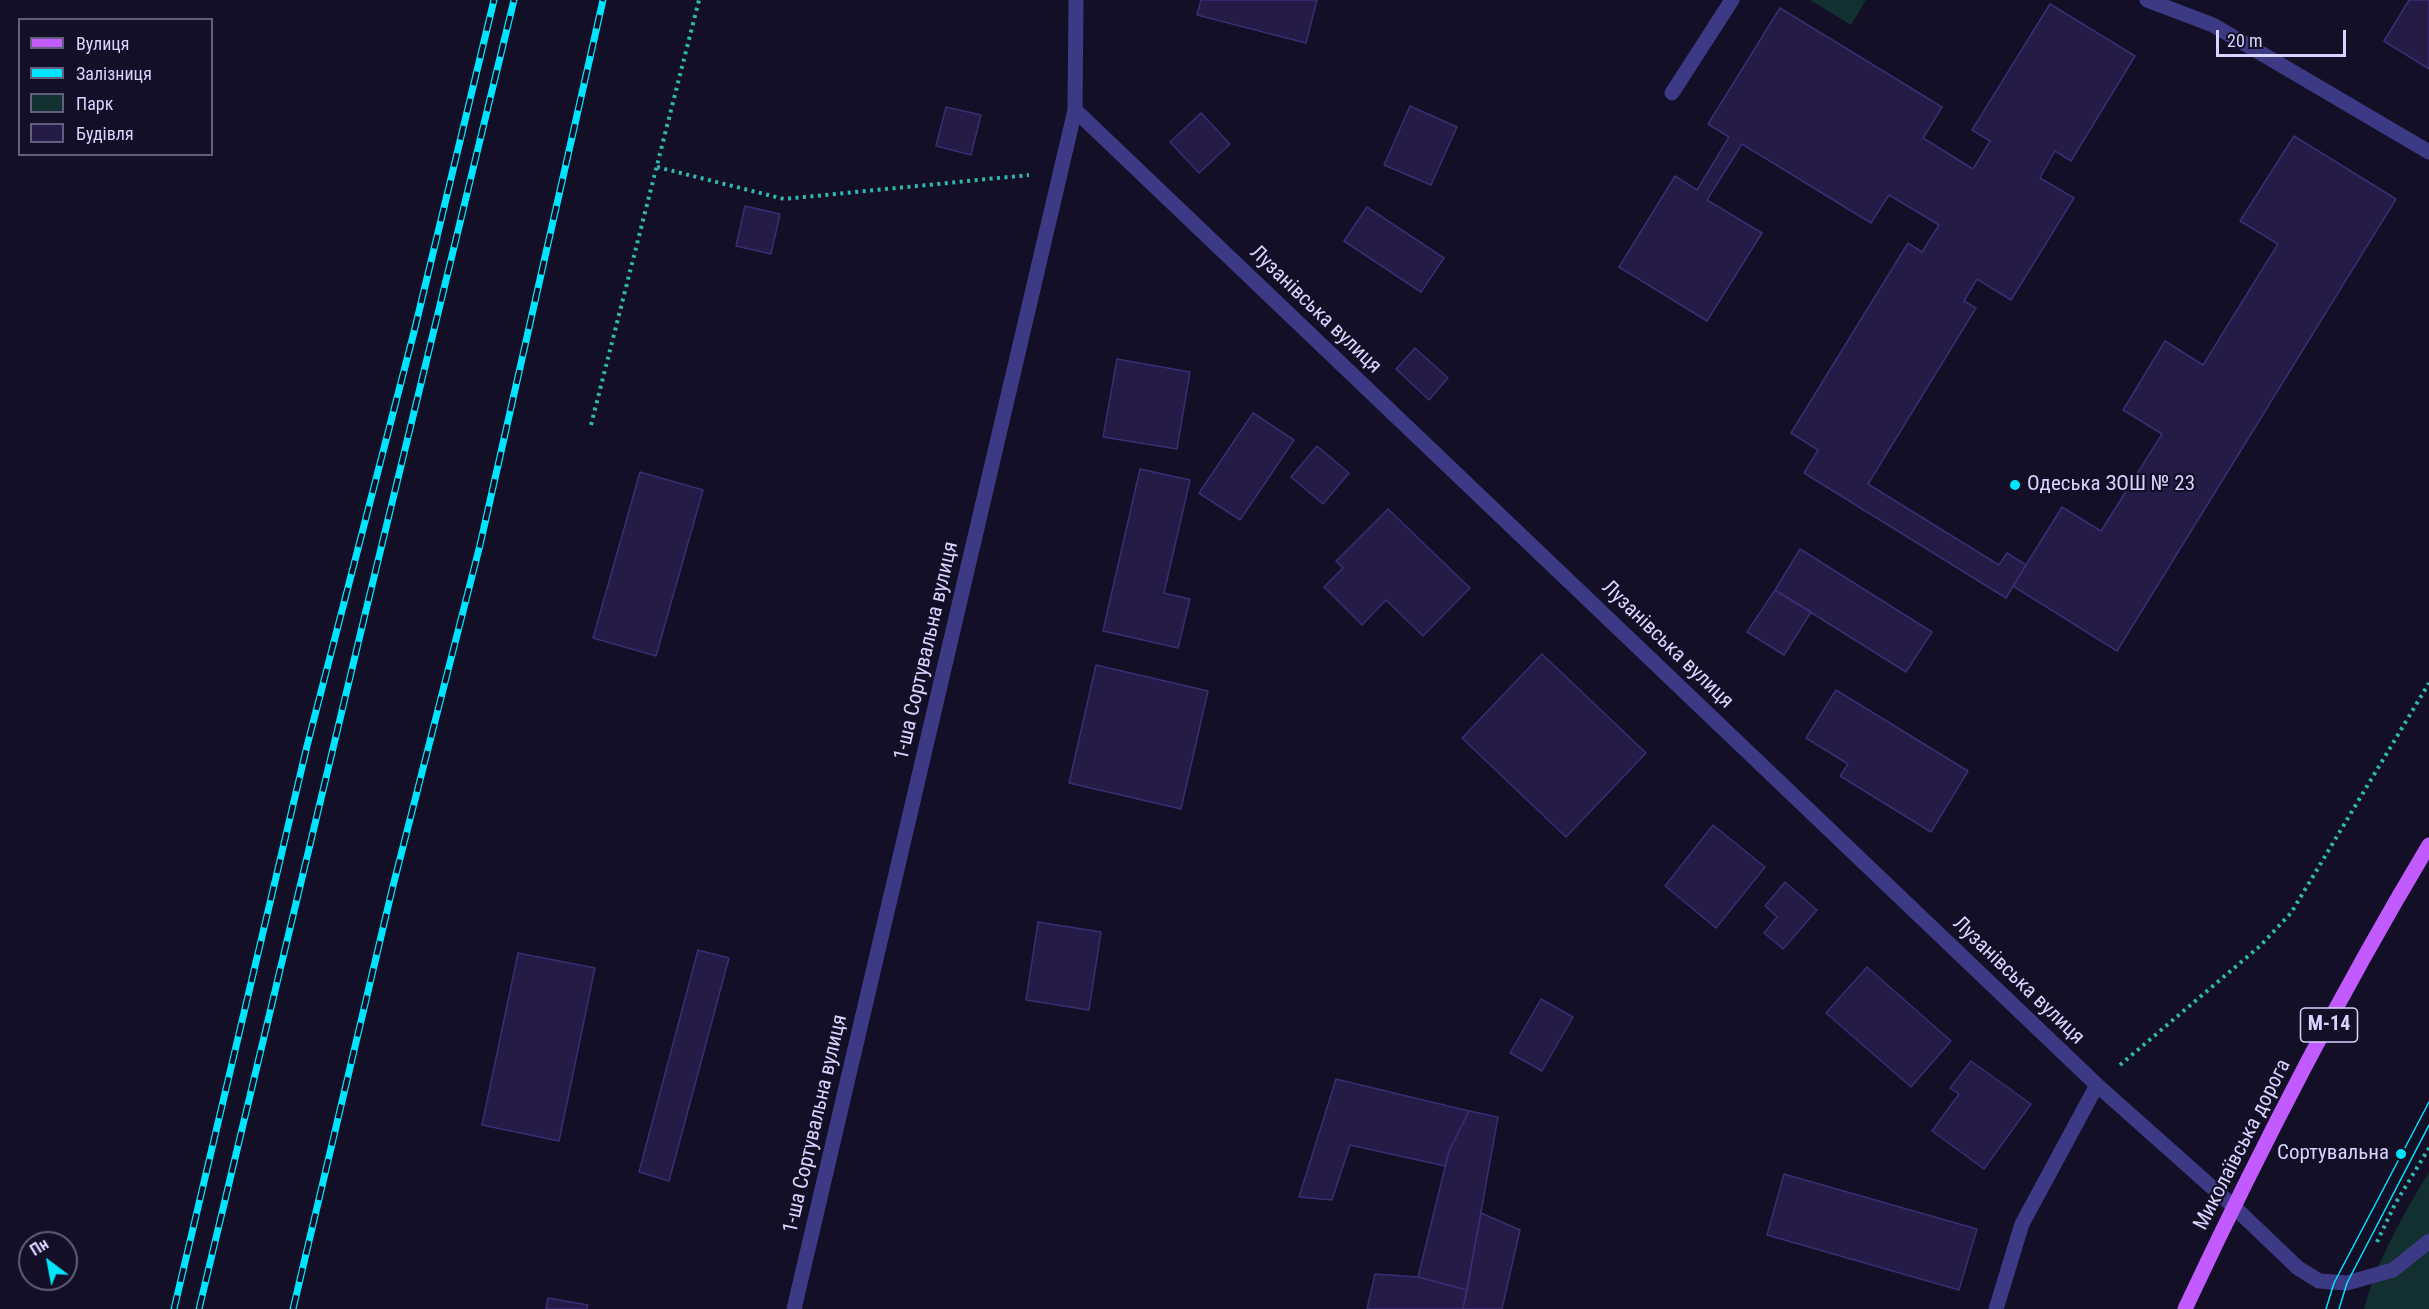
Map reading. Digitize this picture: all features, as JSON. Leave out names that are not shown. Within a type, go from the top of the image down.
[{"type":"main road","name":"Миколаївська дорога","points":[[2185,1309],[2233,1206],[2381,926],[2429,846]]},
{"type":"street","name":"1-ша Сортувальна вулиця","points":[[794,1309],[1076,110],[1076,0]]},
{"type":"street","points":[[1672,93],[1732,0]]},
{"type":"street","points":[[2146,0],[2212,25],[2429,152]]},
{"type":"street","name":"Лузанівська вулиця","points":[[1076,110],[2097,1084],[2233,1206],[2298,1268],[2319,1281],[2347,1283],[2393,1270],[2429,1241]]},
{"type":"street","points":[[1996,1309],[2022,1224],[2097,1084]]},
{"type":"path","points":[[591,425],[699,0]]},
{"type":"path","points":[[657,166],[784,199],[1061,172]]},
{"type":"path","points":[[2097,1084],[2260,946],[2291,913],[2429,683]]},
{"type":"path","points":[[2359,1280],[2395,1204],[2429,1148]]},
{"type":"green space","points":[[1810,0],[1866,0],[1851,25]]},
{"type":"green space","points":[[2429,1172],[2429,1309],[2364,1309],[2383,1255]]},
{"type":"building","points":[[1201,0],[1317,0],[1306,43],[1197,15]]},
{"type":"building","points":[[2409,0],[2429,0],[2429,69],[2384,41]]},
{"type":"building","points":[[2050,4],[2135,56],[2071,161],[2055,151],[2040,178],[2074,198],[2011,300],[1977,279],[1964,301],[1976,308],[1868,484],[1999,565],[2007,553],[2026,565],[2006,598],[1804,473],[1818,450],[1791,433],[1908,243],[1922,252],[1939,225],[1889,195],[1871,223],[1742,144],[1707,200],[1762,233],[1707,321],[1619,267],[1675,176],[1697,190],[1729,137],[1708,124],[1780,8],[1942,107],[1923,138],[1973,169],[1990,141],[1972,130]]},
{"type":"building","points":[[1410,106],[1457,127],[1431,185],[1384,165]]},
{"type":"building","points":[[946,107],[981,115],[971,155],[936,146]]},
{"type":"building","points":[[1201,113],[1230,144],[1199,173],[1170,142]]},
{"type":"building","points":[[2294,136],[2396,199],[2117,651],[2013,586],[2062,507],[2101,531],[2162,434],[2123,410],[2165,341],[2203,365],[2278,244],[2240,221]]},
{"type":"building","points":[[745,206],[780,214],[771,254],[736,246]]},
{"type":"building","points":[[1367,207],[1444,258],[1421,292],[1344,241]]},
{"type":"building","points":[[1415,348],[1448,378],[1429,400],[1396,369]]},
{"type":"building","points":[[1117,359],[1190,372],[1177,449],[1103,437]]},
{"type":"building","points":[[1253,413],[1294,440],[1240,520],[1199,493]]},
{"type":"building","points":[[1317,446],[1349,473],[1323,504],[1291,477]]},
{"type":"building","points":[[1140,469],[1190,480],[1164,593],[1190,599],[1178,648],[1103,631]]},
{"type":"building","points":[[640,472],[703,490],[656,656],[593,638]]},
{"type":"building","points":[[1388,509],[1470,588],[1423,636],[1386,600],[1362,625],[1324,587],[1343,568],[1336,561]]},
{"type":"building","points":[[1800,549],[1932,632],[1906,672],[1775,590]]},
{"type":"building","points":[[1775,590],[1811,612],[1784,655],[1747,632]]},
{"type":"building","points":[[1542,654],[1646,753],[1566,837],[1462,738]]},
{"type":"building","points":[[1096,665],[1208,691],[1181,809],[1069,783]]},
{"type":"building","points":[[1836,690],[1968,771],[1931,832],[1840,776],[1848,764],[1806,738]]},
{"type":"building","points":[[1713,825],[1765,867],[1716,928],[1665,886]]},
{"type":"building","points":[[1785,882],[1817,910],[1783,949],[1764,933],[1777,917],[1765,906]]},
{"type":"building","points":[[1038,922],[1101,932],[1089,1010],[1026,1000]]},
{"type":"building","points":[[698,950],[729,958],[669,1181],[639,1172]]},
{"type":"building","points":[[518,953],[595,968],[559,1141],[482,1125]]},
{"type":"building","points":[[1867,967],[1951,1041],[1911,1087],[1826,1013]]},
{"type":"building","points":[[1541,999],[1573,1017],[1542,1071],[1510,1053]]},
{"type":"building","points":[[1971,1061],[2031,1104],[1984,1169],[1932,1131],[1959,1094],[1950,1088]]},
{"type":"building","points":[[1336,1079],[1469,1111],[1449,1151],[1445,1166],[1350,1145],[1332,1200],[1299,1197]]},
{"type":"building","points":[[1469,1111],[1498,1117],[1467,1290],[1418,1277],[1449,1151]]},
{"type":"building","points":[[1784,1174],[1977,1229],[1959,1290],[1767,1235]]},
{"type":"building","points":[[1481,1213],[1520,1230],[1502,1309],[1463,1309]]},
{"type":"building","points":[[1375,1274],[1418,1277],[1467,1290],[1463,1309],[1367,1309]]},
{"type":"building","points":[[548,1298],[588,1305],[587,1309],[546,1309]]},
{"type":"tram line","points":[[2326,1309],[2334,1283],[2429,1102]]},
{"type":"tram line","points":[[2339,1309],[2347,1283],[2429,1125]]},
{"type":"railway","points":[[174,1309],[307,746],[414,332],[494,0]]},
{"type":"railway","points":[[199,1309],[514,0]]},
{"type":"railway","points":[[293,1309],[392,890],[480,545],[603,0]]},
{"type":"place","name":"Одеська ЗОШ № 23","points":[[2015,485]]},
{"type":"place","name":"Сортувальна","points":[[2401,1154]]}]
